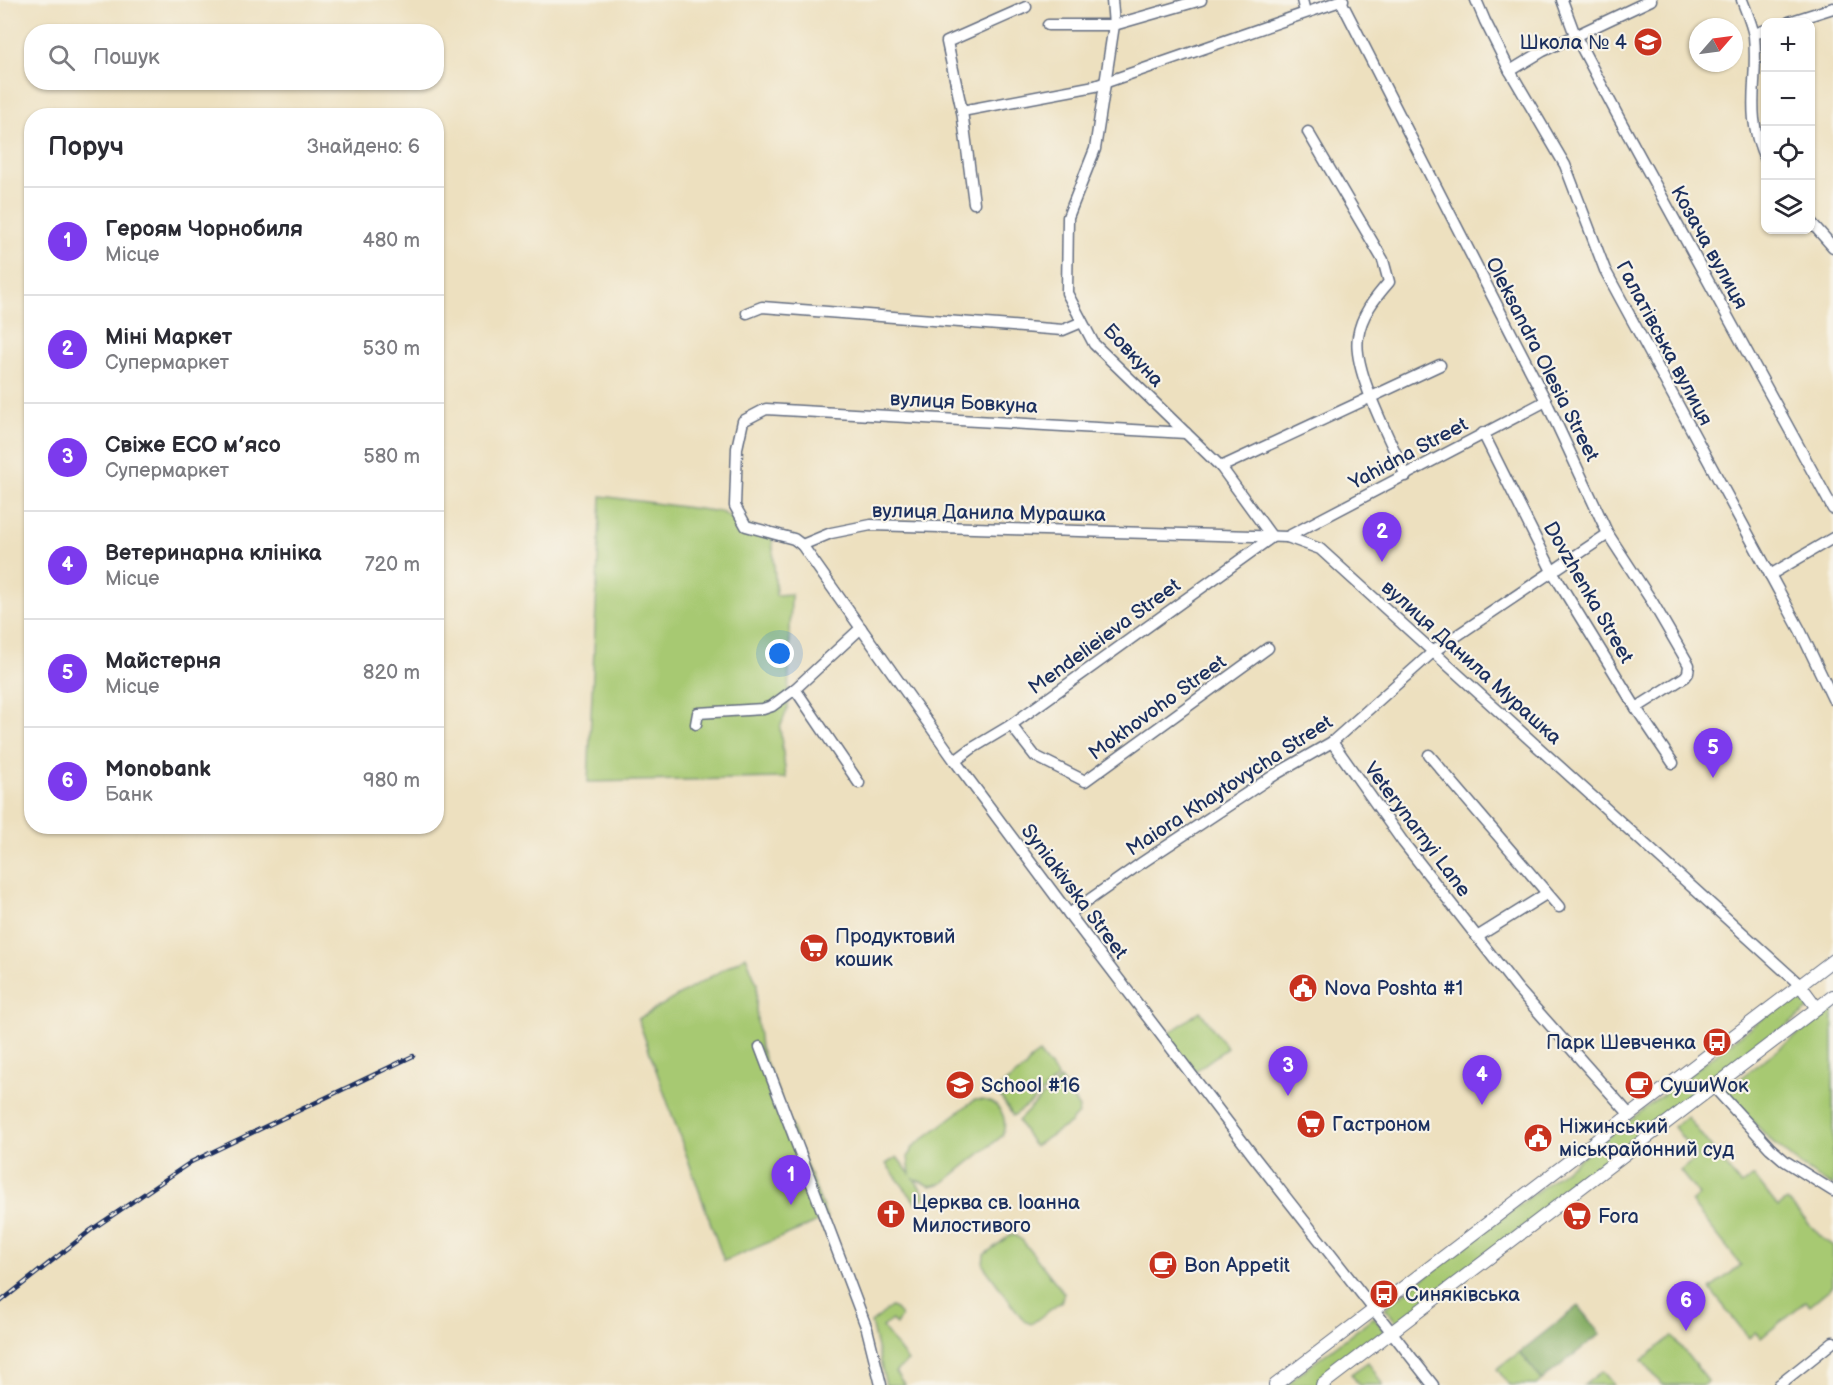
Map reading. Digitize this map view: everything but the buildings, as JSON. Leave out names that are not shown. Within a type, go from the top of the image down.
[{"type":"main road","points":[[1275,1385],[1833,960]]},
{"type":"main road","points":[[1800,985],[1817,1008]]},
{"type":"main road","points":[[1322,1385],[1833,996]]},
{"type":"street","name":"Бовкуна","points":[[1112,0],[1114,25],[1095,149],[1068,217],[1067,293],[1094,344],[1221,467],[1272,537]]},
{"type":"street","points":[[1048,25],[1114,25],[1201,0]]},
{"type":"street","points":[[1302,0],[1305,12]]},
{"type":"street","name":"Oleksandra Olesia Street","points":[[962,111],[1095,86],[1342,0],[1546,401],[1608,534],[1653,603],[1689,665],[1685,677],[1636,708]]},
{"type":"street","name":"Галатівська вулиця","points":[[1476,0],[1510,71],[1565,165],[1605,270],[1800,630],[1833,699]]},
{"type":"street","name":"Козача вулиця","points":[[1562,0],[1575,35],[1625,130],[1833,508]]},
{"type":"street","points":[[1510,71],[1543,51],[1651,0]]},
{"type":"street","points":[[1743,0],[1754,34],[1753,113],[1754,129],[1761,147]]},
{"type":"street","points":[[974,203],[962,111],[947,42],[1026,7]]},
{"type":"street","points":[[1802,18],[1833,8]]},
{"type":"street","points":[[1754,34],[1761,32]]},
{"type":"street","points":[[1308,132],[1383,260],[1389,282],[1370,304],[1358,337],[1357,357],[1371,397],[1406,476]]},
{"type":"street","points":[[1815,227],[1833,248]]},
{"type":"street","points":[[747,313],[762,307],[1063,330],[1083,322]]},
{"type":"street","points":[[1221,467],[1440,365]]},
{"type":"street","name":"Yahidna Street","points":[[1287,537],[1546,401]]},
{"type":"street","name":"вулиця Бовкуна","points":[[802,545],[794,539],[746,526],[735,506],[737,448],[743,421],[766,409],[1186,433]]},
{"type":"street","name":"Dovzhenka Street","points":[[1483,433],[1552,571],[1636,708],[1673,763]]},
{"type":"street","name":"вулиця Данила Мурашка","points":[[802,545],[831,533],[871,525],[1287,537],[1320,549],[1800,985]]},
{"type":"street","name":"Maiora Khaytovycha Street","points":[[1069,914],[1257,786],[1332,742],[1434,651],[1608,534]]},
{"type":"street","name":"Mendelieieva Street","points":[[955,761],[1011,726],[1272,537]]},
{"type":"street","points":[[1770,575],[1833,537]]},
{"type":"street","name":"Syniakivska Street","points":[[802,545],[955,761],[1069,914],[1255,1158],[1433,1385]]},
{"type":"street","points":[[696,724],[698,713],[763,709],[772,706],[795,689],[861,627]]},
{"type":"street","name":"Mokhovoho Street","points":[[1011,726],[1035,756],[1085,781],[1268,648]]},
{"type":"street","points":[[795,689],[859,783]]},
{"type":"street","name":"Veterynarnyi Lane","points":[[1332,742],[1404,842],[1477,937],[1555,1032],[1630,1115]]},
{"type":"street","points":[[1428,754],[1559,907]]},
{"type":"street","points":[[1477,937],[1546,894]]},
{"type":"street","points":[[760,1047],[867,1329],[881,1385]]},
{"type":"street","points":[[1713,1086],[1777,1155],[1833,1191]]},
{"type":"street","points":[[1779,1385],[1833,1342]]},
{"type":"green space","points":[[601,496],[721,512],[746,526],[772,533],[776,595],[791,594],[788,707],[780,728],[786,778],[588,782]]},
{"type":"green space","points":[[746,956],[757,984],[756,1009],[760,1047],[827,1218],[724,1261],[638,1019]]},
{"type":"green space","points":[[1798,991],[1811,1007],[1398,1324],[1385,1308]]},
{"type":"green space","points":[[1833,1008],[1833,1186],[1788,1155],[1761,1131],[1724,1090]]},
{"type":"green space","points":[[1200,1011],[1227,1048],[1194,1072],[1167,1035]]},
{"type":"green space","points":[[1039,1053],[1058,1077],[1030,1104],[1013,1116],[996,1090],[1025,1068]]},
{"type":"green space","points":[[1060,1079],[1079,1108],[1078,1114],[1069,1124],[1035,1146],[1018,1121]]},
{"type":"green space","points":[[975,1100],[990,1102],[1000,1110],[1004,1122],[1002,1136],[943,1183],[931,1186],[914,1179],[926,1196],[916,1203],[886,1164],[897,1157],[910,1174],[908,1156],[914,1146]]},
{"type":"green space","points":[[1687,1117],[1741,1185],[1754,1176],[1778,1207],[1787,1200],[1823,1239],[1833,1246],[1833,1286],[1810,1305],[1806,1301],[1761,1338],[1755,1332],[1749,1338],[1710,1289],[1741,1265],[1691,1202],[1699,1195],[1680,1171],[1697,1157],[1674,1127]]},
{"type":"green space","points":[[1014,1235],[1022,1240],[1064,1293],[1061,1302],[1031,1324],[1024,1321],[983,1265],[984,1255],[1009,1236]]},
{"type":"green space","points":[[1578,1306],[1600,1334],[1542,1380],[1520,1352]]},
{"type":"green space","points":[[891,1307],[896,1309],[901,1316],[896,1325],[892,1320],[882,1327],[908,1361],[895,1372],[905,1385],[886,1385],[871,1323]]},
{"type":"green space","points":[[1374,1317],[1386,1333],[1318,1385],[1285,1385]]},
{"type":"green space","points":[[1672,1336],[1708,1381],[1703,1385],[1662,1385],[1642,1360]]},
{"type":"green space","points":[[1520,1352],[1542,1380],[1536,1385],[1509,1385],[1497,1369]]},
{"type":"green space","points":[[1368,1362],[1383,1385],[1359,1385],[1351,1374]]},
{"type":"green space","points":[[1602,1371],[1614,1385],[1584,1385]]},
{"type":"railway","points":[[0,1302],[91,1230],[191,1162],[413,1056]]},
{"type":"place","name":"Школа № 4","points":[[1648,42]]},
{"type":"place","name":"Міні Маркет","points":[[1382,562]]},
{"type":"place","name":"Майстерня","points":[[1713,778]]},
{"type":"place","name":"Продуктовий кошик","points":[[814,948]]},
{"type":"place","name":"Nova Poshta #1","points":[[1303,988]]},
{"type":"place","name":"Парк Шевченка","points":[[1717,1042]]},
{"type":"place","name":"School #16","points":[[960,1085]]},
{"type":"place","name":"СушиWок","points":[[1639,1085]]},
{"type":"place","name":"Свіже ECO м’ясо","points":[[1288,1096]]},
{"type":"place","name":"Ветеринарна клініка","points":[[1482,1105]]},
{"type":"place","name":"Гастроном","points":[[1311,1124]]},
{"type":"place","name":"Ніжинський міськрайонний суд","points":[[1538,1138]]},
{"type":"place","name":"Героям Чорнобиля","points":[[791,1205]]},
{"type":"place","name":"Церква св. Іоанна Милостивого","points":[[891,1214]]},
{"type":"place","name":"Fora","points":[[1577,1216]]},
{"type":"place","name":"Bon Appetit","points":[[1163,1265]]},
{"type":"place","name":"Синяківська","points":[[1384,1294]]},
{"type":"place","name":"Monobank","points":[[1686,1331]]}]
